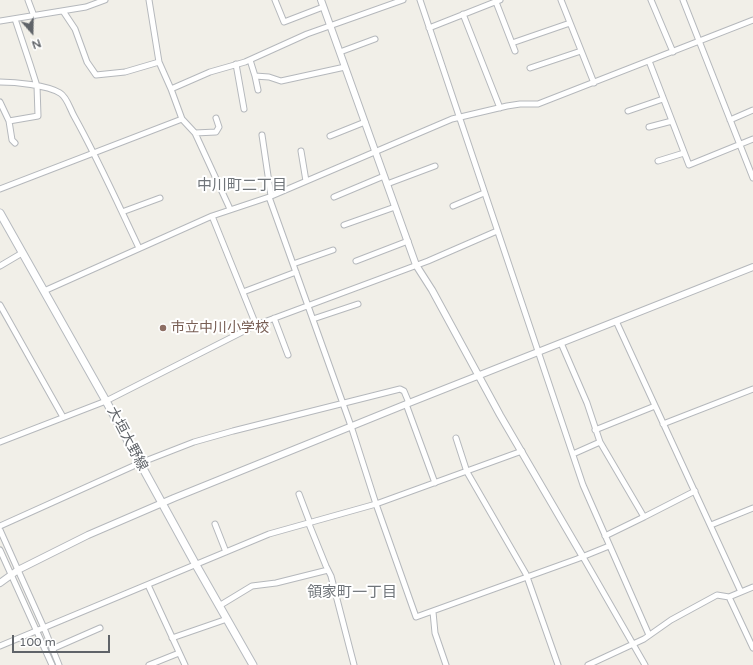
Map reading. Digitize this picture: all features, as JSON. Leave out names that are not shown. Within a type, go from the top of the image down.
[{"type":"main road","name":"大垣大野線","points":[[0,213],[253,665]]},
{"type":"street","points":[[28,0],[34,16]]},
{"type":"street","points":[[0,21],[86,7],[105,0]]},
{"type":"street","points":[[149,0],[159,62],[182,119],[195,134],[230,209]]},
{"type":"street","points":[[274,0],[284,22],[324,7]]},
{"type":"street","points":[[321,0],[416,264],[645,665]]},
{"type":"street","points":[[171,89],[210,72],[250,60],[308,34],[403,0]]},
{"type":"street","points":[[420,0],[583,485],[649,635]]},
{"type":"street","points":[[561,0],[594,83]]},
{"type":"street","points":[[651,0],[673,52]]},
{"type":"street","points":[[683,0],[753,178]]},
{"type":"street","points":[[429,28],[498,1],[515,51]]},
{"type":"street","points":[[63,11],[75,29],[87,62],[96,75],[125,72],[159,62]]},
{"type":"street","points":[[463,14],[500,108]]},
{"type":"street","points":[[9,121],[38,116],[37,86],[14,19]]},
{"type":"street","points":[[44,291],[212,216],[270,196],[452,119],[520,104],[538,104],[649,62],[753,20]]},
{"type":"street","points":[[512,43],[570,23]]},
{"type":"street","points":[[340,52],[374,39]]},
{"type":"street","points":[[530,68],[581,51]]},
{"type":"street","points":[[250,60],[258,90]]},
{"type":"street","points":[[649,62],[689,165],[753,139]]},
{"type":"street","points":[[236,64],[244,109]]},
{"type":"street","points":[[255,76],[269,77],[281,81],[345,67]]},
{"type":"street","points":[[0,82],[12,82],[37,86],[60,93],[66,99],[139,248]]},
{"type":"street","points":[[628,111],[663,99]]},
{"type":"street","points":[[0,102],[9,121],[12,140],[15,143]]},
{"type":"street","points":[[730,120],[753,110]]},
{"type":"street","points":[[195,134],[216,132],[219,127],[216,118]]},
{"type":"street","points":[[0,189],[182,119]]},
{"type":"street","points":[[649,127],[672,121]]},
{"type":"street","points":[[330,136],[365,122]]},
{"type":"street","points":[[262,135],[270,196],[416,617],[583,557],[609,546]]},
{"type":"street","points":[[301,151],[306,181]]},
{"type":"street","points":[[658,162],[684,153]]},
{"type":"street","points":[[387,184],[436,166]]},
{"type":"street","points":[[334,197],[384,176]]},
{"type":"street","points":[[453,206],[484,193]]},
{"type":"street","points":[[122,212],[160,198]]},
{"type":"street","points":[[344,225],[396,207]]},
{"type":"street","points":[[212,216],[256,325]]},
{"type":"street","points":[[0,442],[106,401],[256,325],[416,264],[428,261],[497,231]]},
{"type":"street","points":[[356,261],[408,241]]},
{"type":"street","points":[[293,264],[333,250]]},
{"type":"street","points":[[0,266],[22,253]]},
{"type":"street","points":[[0,583],[18,570],[88,535],[162,503],[351,426],[753,267]]},
{"type":"street","points":[[243,292],[296,272]]},
{"type":"street","points":[[313,319],[358,304]]},
{"type":"street","points":[[0,305],[63,418]]},
{"type":"street","points":[[274,318],[288,355]]},
{"type":"street","points":[[616,321],[742,592]]},
{"type":"street","points":[[561,343],[587,403],[600,442],[644,517]]},
{"type":"street","points":[[0,526],[140,463],[194,442],[400,389],[404,391],[407,404],[435,483]]},
{"type":"street","points":[[663,424],[753,389]]},
{"type":"street","points":[[595,430],[655,406]]},
{"type":"street","points":[[456,438],[467,472],[527,577],[558,665]]},
{"type":"street","points":[[573,454],[600,442]]},
{"type":"street","points":[[0,646],[269,534],[376,504],[522,451]]},
{"type":"street","points":[[605,536],[695,491]]},
{"type":"street","points":[[299,494],[331,576],[354,665]]},
{"type":"street","points":[[711,525],[753,508]]},
{"type":"street","points":[[215,524],[226,552]]},
{"type":"street","points":[[0,530],[59,665]]},
{"type":"street","points":[[0,550],[52,665]]},
{"type":"street","points":[[219,606],[252,586],[276,584],[328,570]]},
{"type":"street","points":[[148,585],[184,665]]},
{"type":"street","points":[[588,665],[644,639],[671,620],[718,595],[729,597],[753,587]]},
{"type":"street","points":[[729,597],[753,648]]},
{"type":"street","points":[[433,612],[435,633],[446,665]]},
{"type":"street","points":[[172,638],[227,620]]},
{"type":"street","points":[[52,649],[100,628]]},
{"type":"street","points":[[149,665],[179,653]]},
{"type":"place","name":"市立中川小学校","points":[[163,328]]},
{"type":"district","name":"中川町二丁目","points":[[242,186]]},
{"type":"district","name":"領家町一丁目","points":[[352,593]]}]
